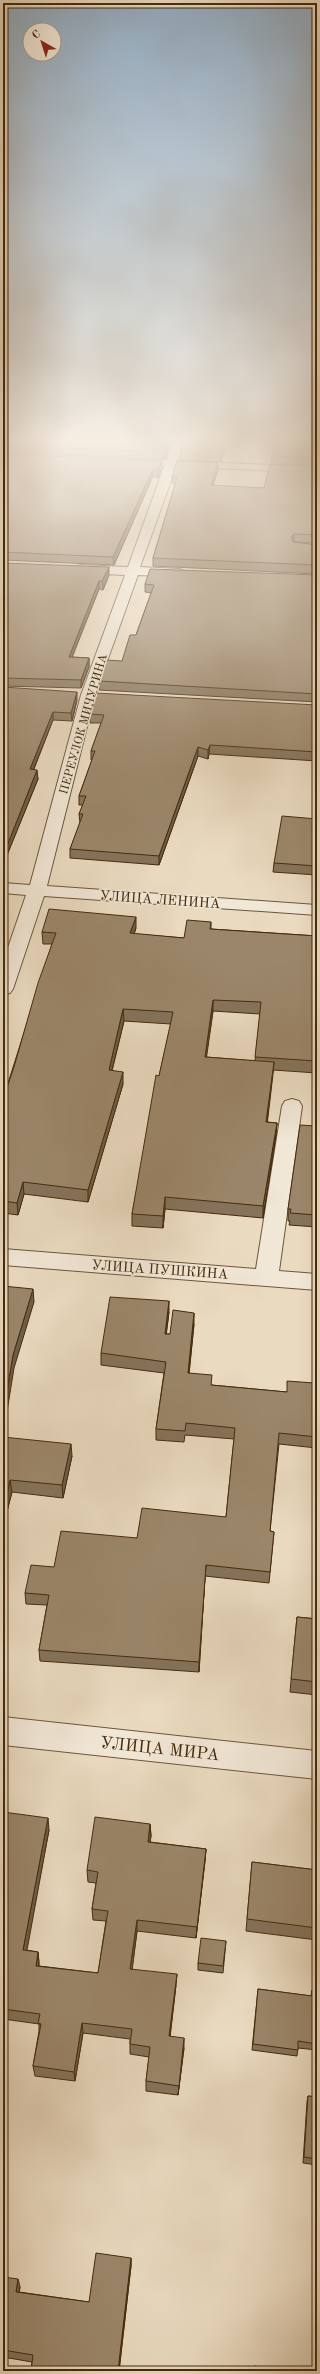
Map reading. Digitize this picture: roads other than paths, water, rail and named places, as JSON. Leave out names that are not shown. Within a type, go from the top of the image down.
[{"type":"street","name":"ПЕРЕУЛОК МИЧУРИНА","points":[[3,989],[37,890],[88,695],[139,550]]},
{"type":"street","points":[[67,568],[193,574]]},
{"type":"street","points":[[73,694],[104,696]]},
{"type":"street","name":"УЛИЦА ЛЕНИНА","points":[[3,888],[317,910]]},
{"type":"street","points":[[266,1277],[292,1106]]},
{"type":"street","name":"УЛИЦА ПУШКИНА","points":[[3,1257],[317,1282]]},
{"type":"street","name":"УЛИЦА МИРА","points":[[3,1731],[317,1765]]}]
